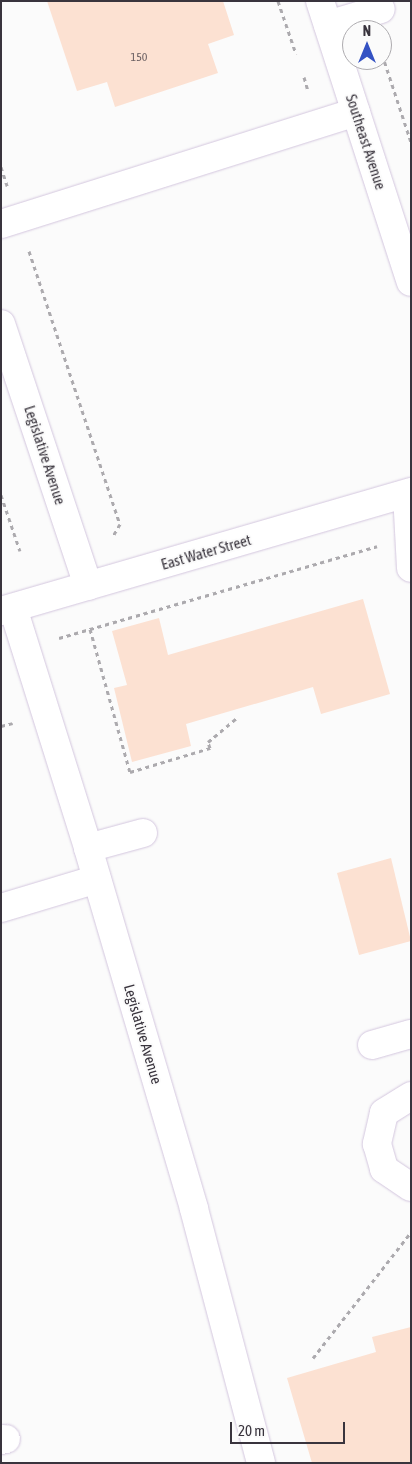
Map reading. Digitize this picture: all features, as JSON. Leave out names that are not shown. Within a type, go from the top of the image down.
[{"type":"street","points":[[324,13],[381,9]]},
{"type":"street","name":"Southeast Avenue","points":[[324,13],[411,282]]},
{"type":"street","points":[[1,224],[356,112]]},
{"type":"street","name":"Legislative Avenue","points":[[1,324],[9,375],[88,586]]},
{"type":"street","points":[[409,493],[411,568]]},
{"type":"street","name":"East Water Street","points":[[7,609],[409,493]]},
{"type":"street","name":"Legislative Avenue","points":[[7,609],[88,848],[194,1209],[261,1463]]},
{"type":"street","points":[[88,848],[143,833]]},
{"type":"street","points":[[1,908],[97,879]]},
{"type":"street","points":[[372,1044],[411,1034]]},
{"type":"street","points":[[411,1096],[384,1113],[377,1144],[384,1169],[411,1187]]},
{"type":"path","points":[[278,1],[296,54]]},
{"type":"path","points":[[387,70],[411,142]]},
{"type":"path","points":[[304,77],[310,96]]},
{"type":"path","points":[[1,167],[8,189]]},
{"type":"path","points":[[28,248],[120,524],[113,536]]},
{"type":"path","points":[[1,495],[20,551]]},
{"type":"path","points":[[49,641],[380,545]]},
{"type":"path","points":[[90,629],[130,772],[210,748],[208,742],[238,718]]},
{"type":"path","points":[[1,726],[20,722]]},
{"type":"path","points":[[313,1358],[411,1232]]},
{"type":"building","points":[[47,1],[223,1],[234,35],[208,44],[218,73],[115,107],[107,82],[77,91]]},
{"type":"building","points":[[363,599],[390,694],[321,714],[313,687],[186,724],[191,746],[132,762],[114,688],[127,685],[112,631],[159,618],[168,655]]},
{"type":"building","points":[[391,858],[411,941],[359,955],[337,873]]},
{"type":"building","points":[[411,1327],[411,1463],[312,1463],[287,1378],[376,1352],[372,1337]]}]
